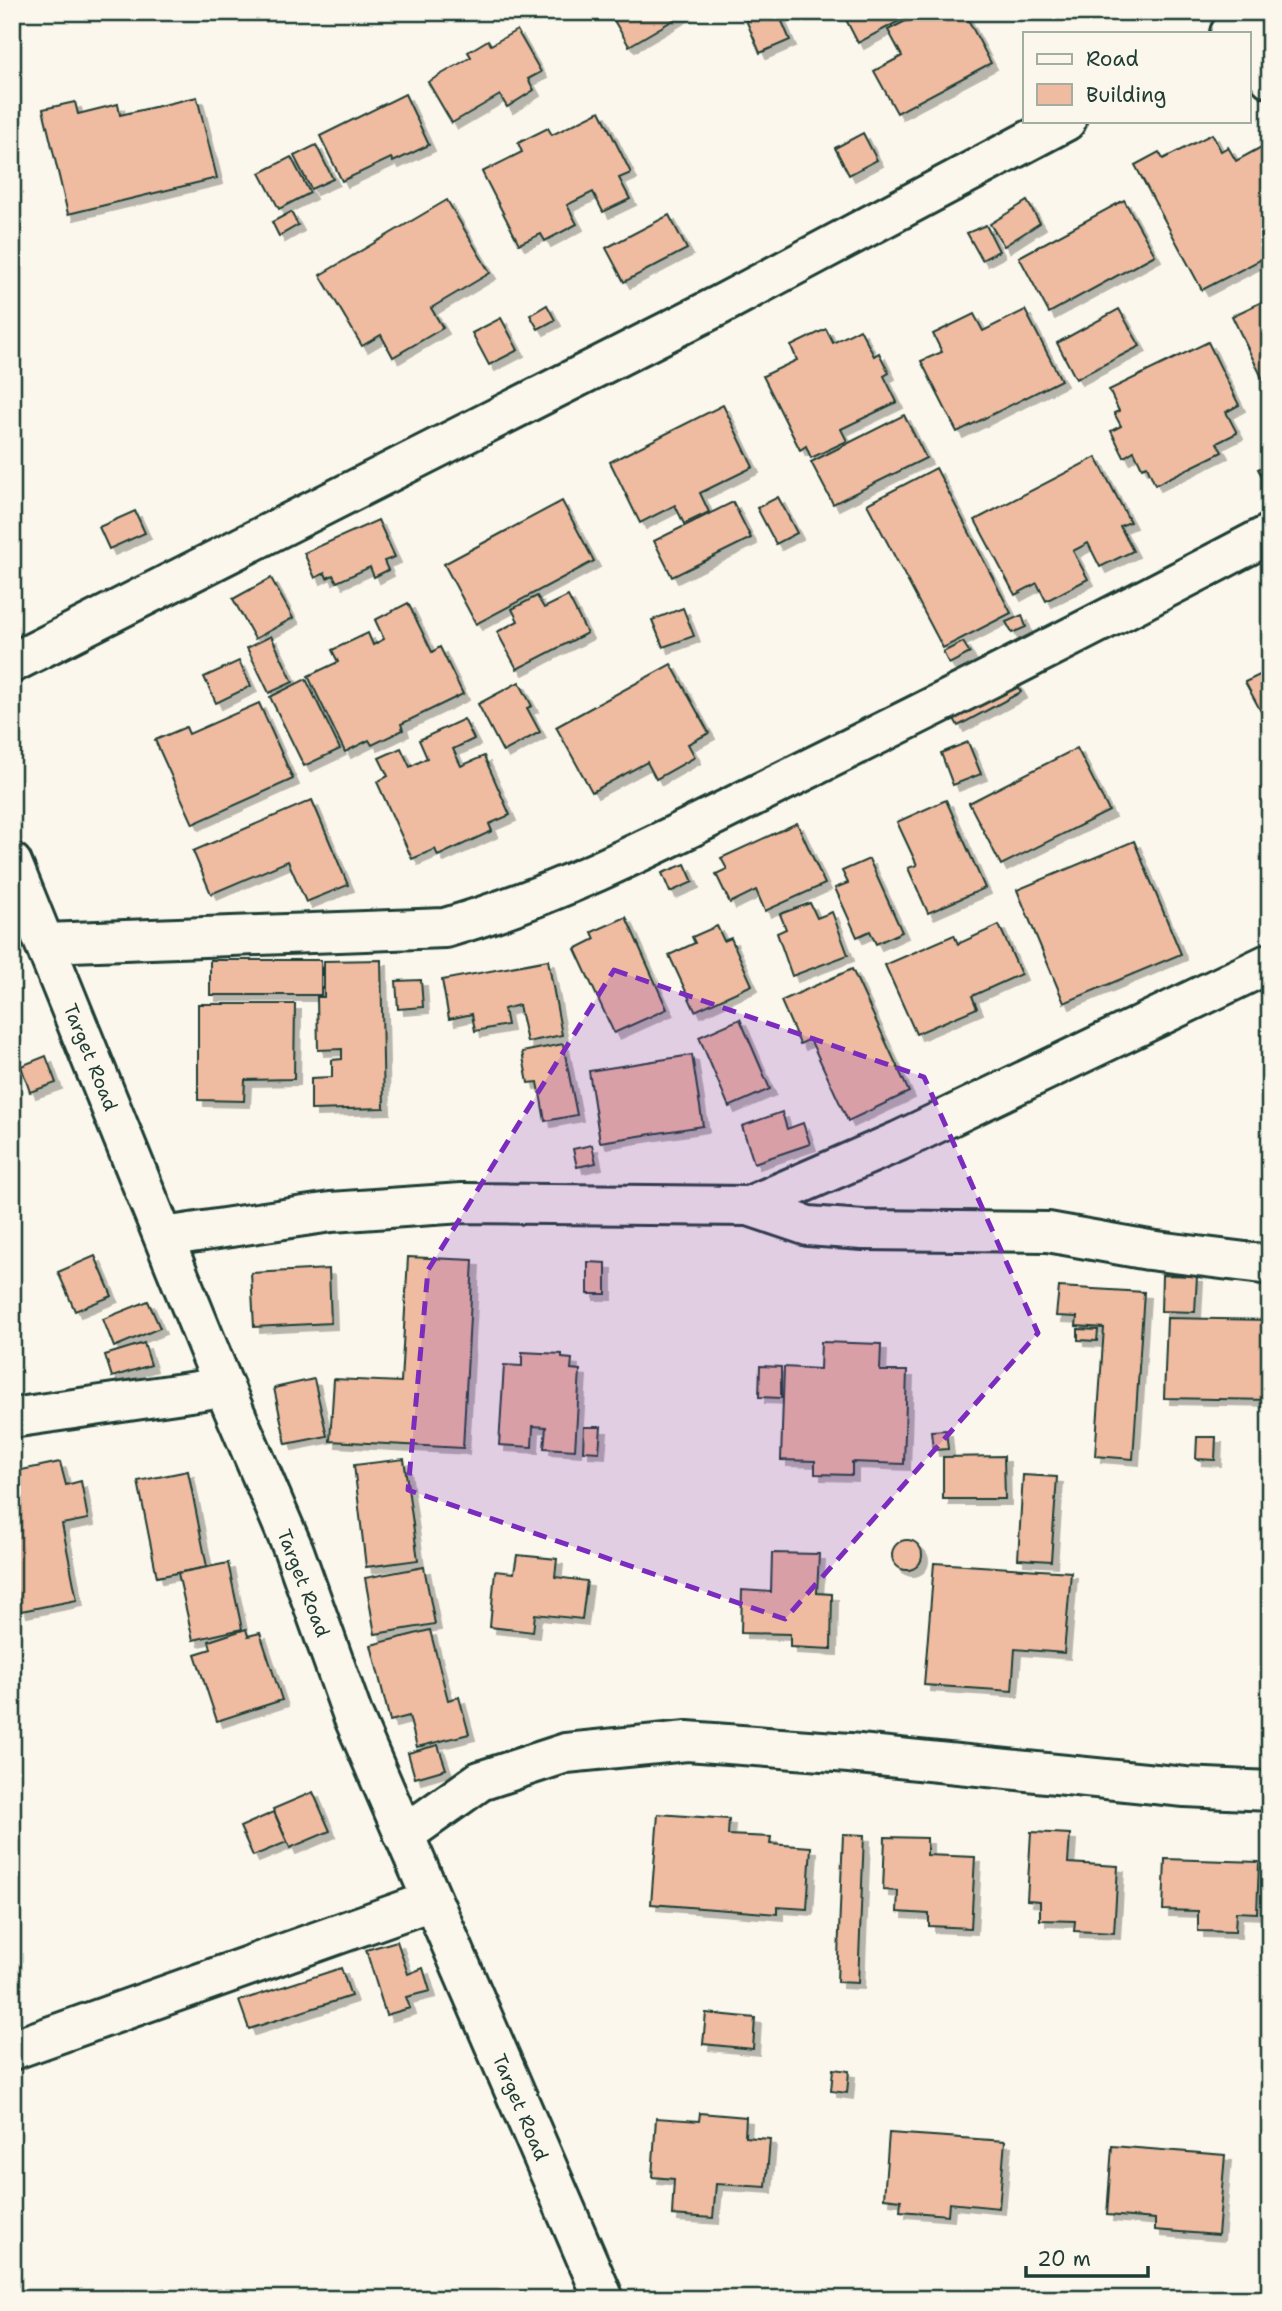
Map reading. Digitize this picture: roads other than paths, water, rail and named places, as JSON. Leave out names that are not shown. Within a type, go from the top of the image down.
[{"type":"street","points":[[1250,35],[1270,78]]},
{"type":"street","points":[[12,663],[720,304],[1064,122]]},
{"type":"street","points":[[45,943],[445,928],[499,912],[599,873],[1270,534]]},
{"type":"street","name":"Target Road","points":[[12,863],[293,1551],[353,1716],[604,2299]]},
{"type":"street","points":[[749,1206],[911,1135],[1270,963]]},
{"type":"street","points":[[164,1237],[331,1212],[462,1203],[749,1206],[808,1226],[863,1230],[1048,1232],[1149,1250],[1270,1265]]},
{"type":"street","points":[[12,1418],[224,1387]]},
{"type":"street","points":[[404,1835],[480,1781],[566,1753],[687,1741],[862,1755],[1185,1787],[1270,1791]]},
{"type":"street","points":[[12,2050],[431,1901]]}]
